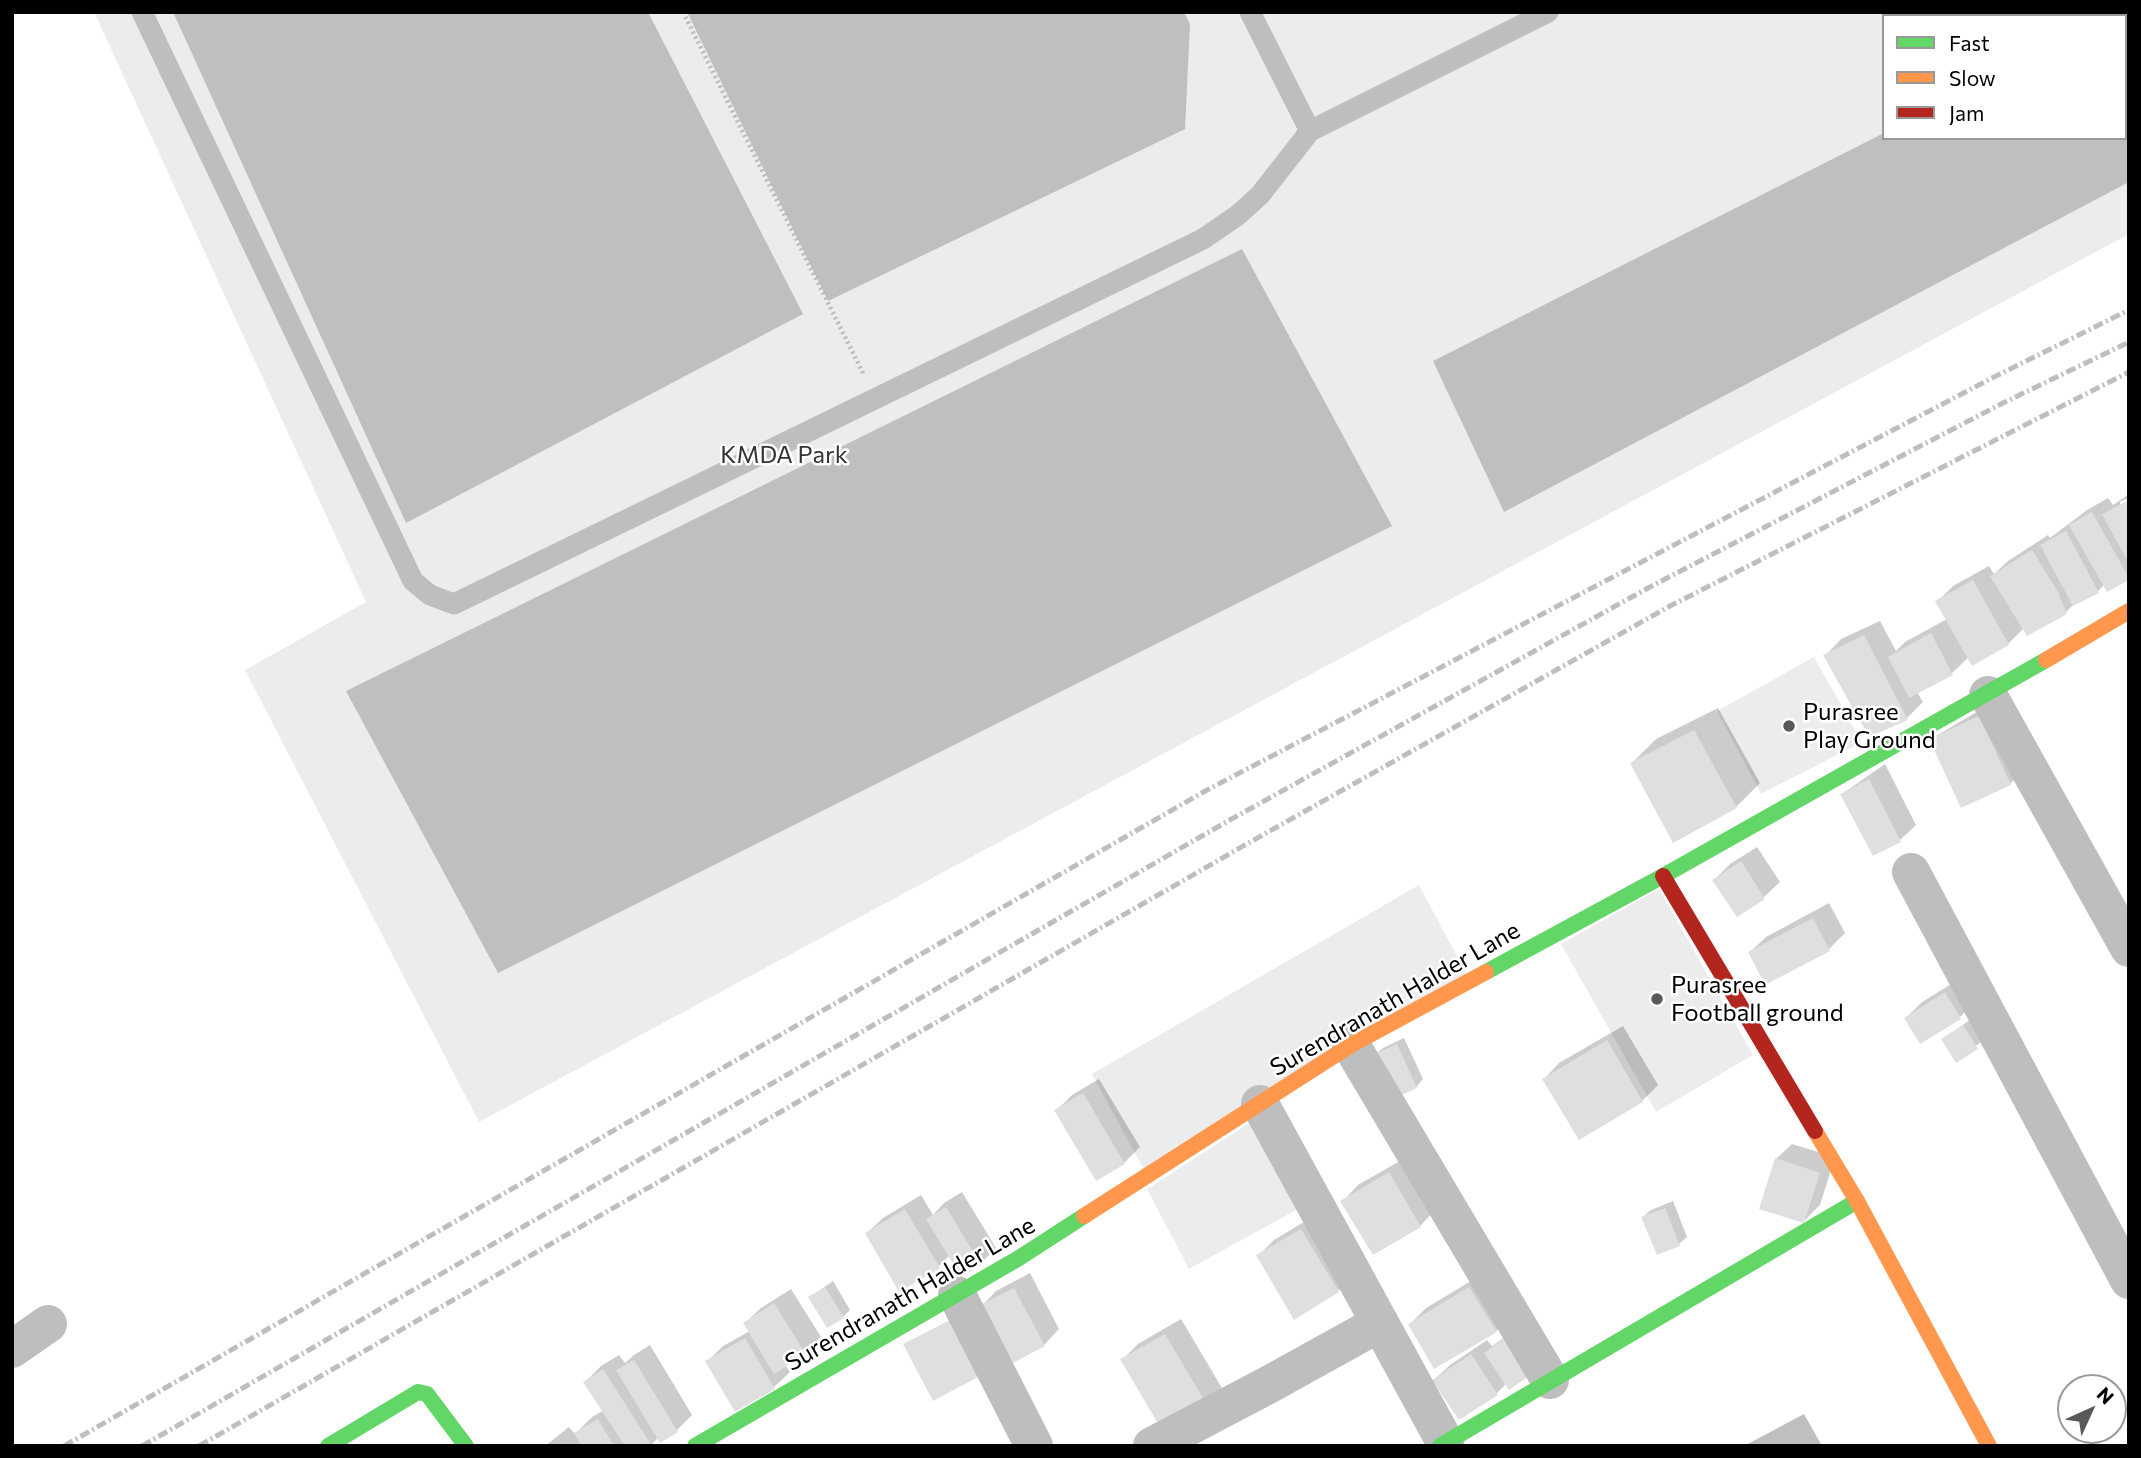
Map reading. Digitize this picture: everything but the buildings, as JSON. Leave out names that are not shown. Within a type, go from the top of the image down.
[{"type":"street","name":"Surendranath Halder Lane","points":[[695,1446],[1019,1258],[1351,1045],[1663,876],[1987,695],[2129,611]]},
{"type":"street","points":[[1987,695],[2129,948]]},
{"type":"street","points":[[1911,872],[2129,1280]]},
{"type":"street","points":[[1663,876],[1857,1201],[1989,1446]]},
{"type":"street","points":[[1351,1045],[1550,1380]]},
{"type":"street","points":[[1260,1104],[1380,1323],[1442,1444],[1857,1201]]},
{"type":"street","points":[[957,1295],[1034,1446]]},
{"type":"street","points":[[1152,1446],[1380,1323]]},
{"type":"street","points":[[12,1349],[48,1324]]},
{"type":"street","points":[[328,1446],[418,1392],[427,1394],[466,1446]]},
{"type":"lane","points":[[142,12],[413,581],[430,595],[454,604],[1203,239],[1238,215],[1260,195],[1310,131],[1548,12]]},
{"type":"lane","points":[[1250,12],[1310,131]]},
{"type":"path","points":[[682,12],[876,399]]},
{"type":"green space","name":"KMDA Park","points":[[94,12],[2129,12],[2129,234],[479,1122],[245,670],[366,602]]},
{"type":"green space","name":"Purasree Play Ground","points":[[1814,657],[1862,742],[1761,794],[1717,711]]},
{"type":"green space","points":[[1419,885],[1467,975],[1144,1170],[1092,1074]]},
{"type":"green space","name":"Purasree Football ground","points":[[1659,889],[1753,1055],[1656,1112],[1561,944]]},
{"type":"green space","points":[[1251,1122],[1298,1209],[1189,1269],[1147,1189]]},
{"type":"shaded area","points":[[173,12],[648,12],[803,314],[406,523]]},
{"type":"shaded area","points":[[687,12],[1184,12],[1190,24],[1185,129],[828,301]]},
{"type":"shaded area","points":[[1882,134],[1882,140],[2127,140],[2129,143],[2129,182],[1504,512],[1433,361]]},
{"type":"shaded area","points":[[1242,249],[1392,526],[498,973],[346,691]]},
{"type":"shaded area","points":[[1804,1414],[1822,1446],[1744,1446]]},
{"type":"railway","points":[[64,1446],[1207,790],[1996,376],[2129,310]]},
{"type":"railway","points":[[142,1446],[1228,821],[1648,588],[2003,403],[2129,342]]},
{"type":"railway","points":[[199,1446],[1252,841],[1670,606],[2129,372]]},
{"type":"traffic: fast","points":[[1486,972],[1663,876],[2046,660]]},
{"type":"traffic: fast","points":[[1440,1446],[1857,1201]]},
{"type":"traffic: fast","points":[[695,1446],[1019,1258],[1084,1216]]},
{"type":"traffic: fast","points":[[328,1446],[418,1392],[427,1394],[466,1446]]},
{"type":"traffic: slow","points":[[2046,660],[2129,611]]},
{"type":"traffic: slow","points":[[1084,1216],[1351,1045],[1486,972]]},
{"type":"traffic: slow","points":[[1815,1131],[1857,1201],[1989,1446]]},
{"type":"traffic: jam","points":[[1663,876],[1815,1131]]},
{"type":"place","name":"Purasree Play Ground","points":[[1789,726]]},
{"type":"place","name":"Purasree Football ground","points":[[1657,999]]}]
